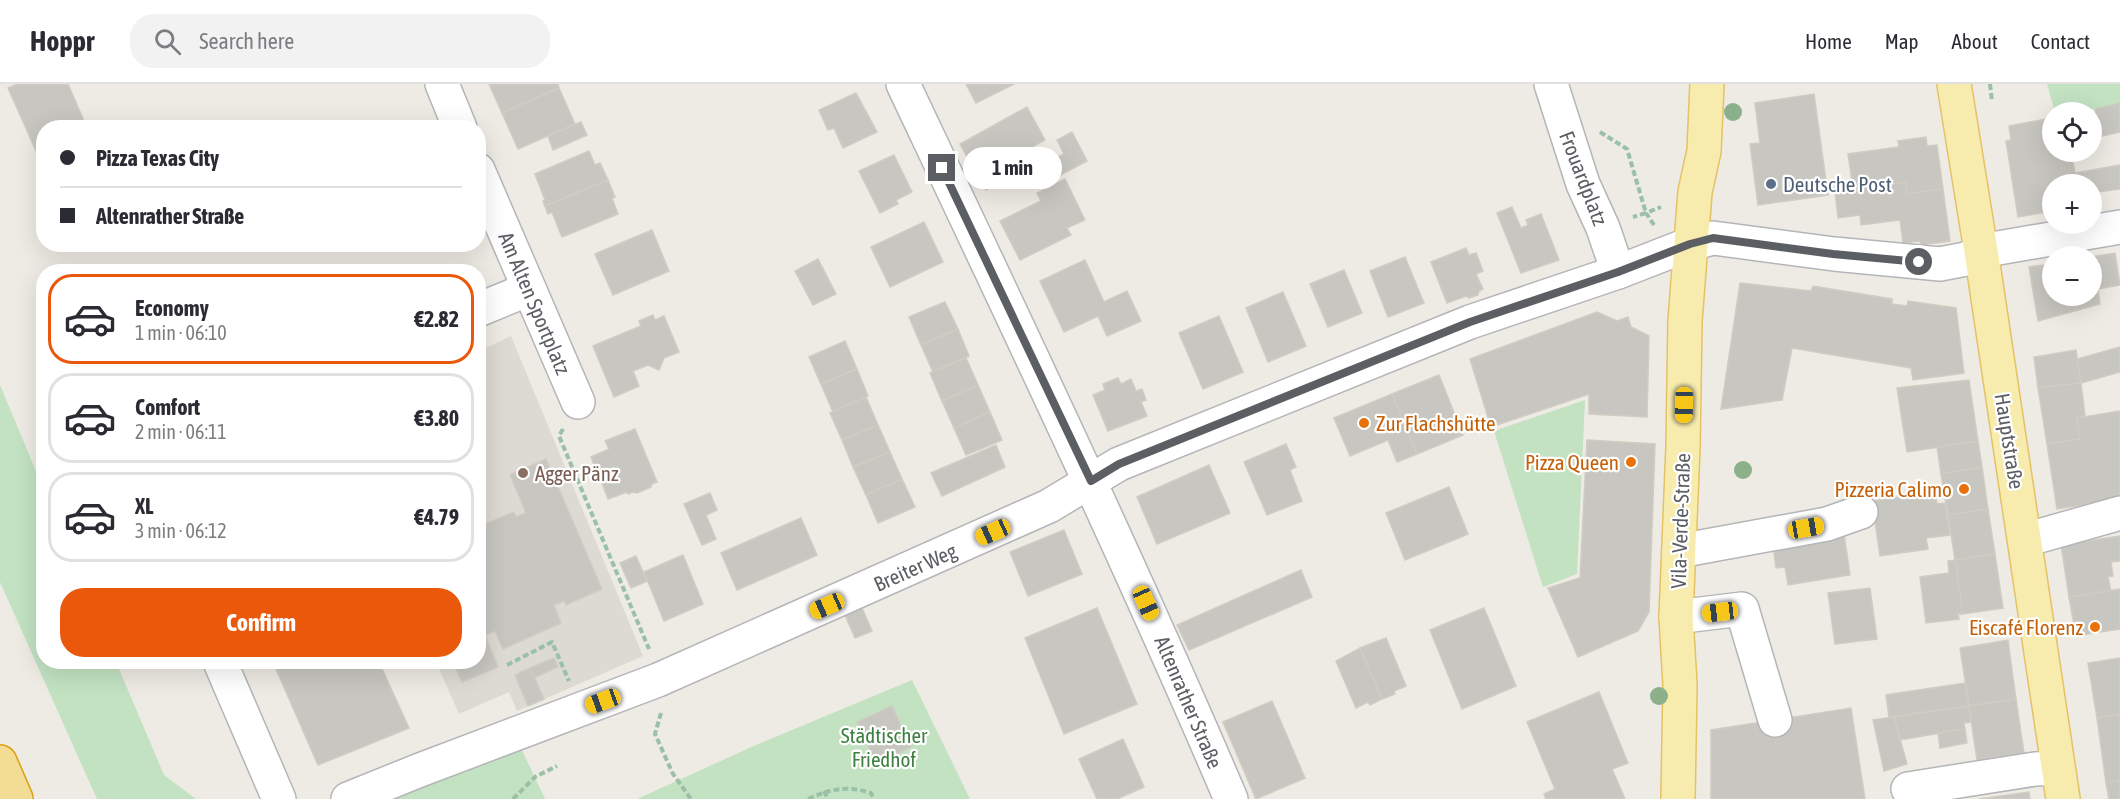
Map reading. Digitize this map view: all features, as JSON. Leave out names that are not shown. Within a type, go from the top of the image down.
[{"type":"highway","points":[[0,762],[16,799]]},
{"type":"main road","points":[[1690,244],[1695,192],[1704,151],[1707,84]]},
{"type":"main road","name":"Hauptstraße","points":[[1954,84],[2025,540],[2060,783]]},
{"type":"main road","name":"Vila-Verde-Straße","points":[[1678,799],[1680,685],[1676,617],[1685,321],[1690,244]]},
{"type":"street","points":[[442,84],[457,120]]},
{"type":"street","name":"Altenrather Straße","points":[[903,84],[1091,481],[1176,669],[1231,799]]},
{"type":"street","name":"Frouardplatz","points":[[1551,84],[1582,184],[1603,228],[1618,272]]},
{"type":"street","name":"Am Alten Sportplatz","points":[[486,189],[578,402]]},
{"type":"street","name":"Breiter Weg","points":[[348,799],[658,680],[1029,516],[1119,464],[1470,322],[1618,272],[1690,244],[1713,238],[1833,254],[1940,264],[1966,259],[1981,251],[2120,227]]},
{"type":"street","points":[[486,307],[529,289]]},
{"type":"street","points":[[1679,551],[1827,524],[1861,512]]},
{"type":"street","points":[[2025,540],[2120,513]]},
{"type":"street","points":[[1676,617],[1742,609],[1775,720]]},
{"type":"street","points":[[223,669],[279,799]]},
{"type":"street","points":[[1908,789],[2035,769],[2060,783]]},
{"type":"path","points":[[1594,128],[1627,149],[1646,213]]},
{"type":"path","points":[[1603,228],[1662,206]]},
{"type":"path","points":[[578,402],[559,436],[652,656],[658,680]]},
{"type":"path","points":[[507,665],[552,642],[582,709]]},
{"type":"path","points":[[656,734],[673,774],[691,799]]},
{"type":"path","points":[[513,799],[535,777],[557,766]]},
{"type":"path","points":[[808,799],[824,791],[854,787],[871,793],[874,799]]},
{"type":"path","points":[[824,791],[828,799]]},
{"type":"shaded area","name":"Agger Pänz","points":[[511,336],[643,656],[517,711],[509,692],[459,714],[439,669],[486,669],[486,348]]},
{"type":"green space","points":[[2047,84],[2120,84],[2120,103],[2102,107],[2102,102],[2052,102]]},
{"type":"green space","points":[[0,385],[36,471],[36,663],[0,582]]},
{"type":"green space","points":[[1585,400],[1577,574],[1543,587],[1494,431]]},
{"type":"green space","points":[[39,669],[119,669],[164,775],[196,799],[97,799]]},
{"type":"green space","name":"Städtischer Friedhof","points":[[912,680],[970,799],[637,799],[756,745]]},
{"type":"green space","points":[[519,744],[545,799],[383,799]]},
{"type":"building","points":[[17,84],[68,84],[84,120],[36,120],[36,151],[8,88]]},
{"type":"building","points":[[489,84],[558,84],[559,88],[502,113]]},
{"type":"building","points":[[966,84],[1014,84],[976,103]]},
{"type":"building","points":[[559,88],[575,124],[518,149],[502,113]]},
{"type":"building","points":[[856,93],[877,132],[843,148],[834,128],[828,130],[819,110]]},
{"type":"building","points":[[1814,94],[1828,195],[1758,205],[1750,144],[1760,143],[1755,103]]},
{"type":"building","points":[[2120,103],[2120,132],[2102,136],[2102,107]]},
{"type":"building","points":[[1027,107],[1045,140],[1032,147],[1039,160],[986,190],[960,144]]},
{"type":"building","points":[[2042,120],[2042,162],[2073,162],[2075,173],[2120,165],[2120,189],[2102,191],[2102,174],[2042,174],[2042,213],[2018,217],[2006,141],[2011,140],[2009,126]]},
{"type":"building","points":[[581,122],[587,135],[553,150],[548,136]]},
{"type":"building","points":[[1072,132],[1087,161],[1036,188],[1028,172],[1064,154],[1057,140]]},
{"type":"building","points":[[1926,137],[1927,146],[1937,145],[1943,189],[1907,194],[1905,182],[1853,189],[1848,154],[1899,147],[1898,141]]},
{"type":"building","points":[[589,151],[595,165],[600,163],[608,180],[545,206],[535,174]]},
{"type":"building","points":[[894,155],[912,192],[896,200],[898,204],[880,213],[859,171]]},
{"type":"building","points":[[1065,179],[1085,220],[1067,228],[1071,235],[1020,260],[1000,221],[1041,201],[1037,193]]},
{"type":"building","points":[[608,180],[615,197],[612,198],[618,214],[562,237],[552,212],[548,214],[545,206]]},
{"type":"building","points":[[1905,182],[1907,194],[1943,189],[1950,241],[1921,245],[1920,241],[1903,243],[1900,220],[1861,225],[1860,215],[1838,218],[1835,192]]},
{"type":"building","points":[[1512,207],[1521,228],[1528,225],[1526,220],[1541,214],[1559,260],[1521,273],[1497,213]]},
{"type":"building","points":[[924,222],[943,262],[890,287],[871,247]]},
{"type":"building","points":[[652,230],[669,271],[613,295],[595,254]]},
{"type":"building","points":[[1466,248],[1469,255],[1476,253],[1483,271],[1476,274],[1483,289],[1478,295],[1469,298],[1466,296],[1447,303],[1431,262]]},
{"type":"building","points":[[2115,253],[2120,285],[2102,288],[2102,255]]},
{"type":"building","points":[[1405,257],[1424,303],[1388,317],[1370,271]]},
{"type":"building","points":[[818,259],[836,294],[813,305],[795,271]]},
{"type":"building","points":[[1085,260],[1104,302],[1127,291],[1141,321],[1107,336],[1098,316],[1064,332],[1040,281]]},
{"type":"building","points":[[2042,265],[2042,306],[2093,306],[2038,321],[2029,267]]},
{"type":"building","points":[[1344,270],[1362,313],[1328,327],[1310,284]]},
{"type":"building","points":[[1740,283],[1811,291],[1813,286],[1892,299],[1892,304],[1907,306],[1908,301],[1956,308],[1964,373],[1913,380],[1911,368],[1792,348],[1782,400],[1721,409]]},
{"type":"building","points":[[1283,292],[1306,346],[1268,362],[1246,308]]},
{"type":"building","points":[[945,302],[958,329],[921,345],[909,317]]},
{"type":"building","points":[[1597,312],[1617,321],[1628,317],[1631,327],[1649,336],[1647,417],[1589,414],[1589,394],[1491,427],[1470,359]]},
{"type":"building","points":[[653,315],[655,320],[664,316],[679,352],[664,358],[659,370],[648,365],[633,371],[639,386],[614,397],[593,346],[641,326],[639,321]]},
{"type":"building","points":[[1219,316],[1243,372],[1203,389],[1179,333]]},
{"type":"building","points":[[958,329],[969,356],[933,372],[921,345]]},
{"type":"building","points":[[845,341],[857,369],[821,384],[809,357]]},
{"type":"building","points":[[2120,347],[2120,372],[2081,383],[2077,359]]},
{"type":"building","points":[[2076,350],[2081,383],[2038,388],[2034,357]]},
{"type":"building","points":[[966,358],[978,385],[942,401],[930,373]]},
{"type":"building","points":[[857,369],[868,396],[833,412],[821,384]]},
{"type":"building","points":[[1439,375],[1463,435],[1417,454],[1392,394]]},
{"type":"building","points":[[1118,378],[1121,384],[1131,379],[1136,391],[1142,389],[1146,400],[1141,402],[1147,416],[1108,431],[1093,395],[1105,390],[1103,384]]},
{"type":"building","points":[[1969,380],[1978,441],[1907,452],[1897,388]]},
{"type":"building","points":[[2081,383],[2085,416],[2077,418],[2080,439],[2047,444],[2038,388]]},
{"type":"building","points":[[978,385],[990,412],[954,428],[942,401]]},
{"type":"building","points":[[1392,394],[1417,454],[1397,462],[1388,440],[1350,456],[1334,418]]},
{"type":"building","points":[[866,397],[878,425],[842,440],[830,413]]},
{"type":"building","points":[[2120,411],[2120,499],[2057,509],[2047,444],[2080,439],[2077,418]]},
{"type":"building","points":[[990,412],[1002,440],[966,455],[954,428]]},
{"type":"building","points":[[878,425],[890,452],[853,467],[842,440]]},
{"type":"building","points":[[635,429],[657,482],[637,493],[628,494],[627,492],[608,499],[603,480],[591,457],[609,449],[605,441]]},
{"type":"building","points":[[1587,440],[1655,444],[1649,612],[1638,631],[1578,657],[1548,588],[1580,578]]},
{"type":"building","points":[[1978,441],[1982,467],[1941,474],[1937,447]]},
{"type":"building","points":[[1286,444],[1296,467],[1290,470],[1302,501],[1267,515],[1244,462]]},
{"type":"building","points":[[996,445],[1005,467],[942,496],[931,473]]},
{"type":"building","points":[[890,452],[902,479],[866,495],[853,467]]},
{"type":"building","points":[[546,459],[602,589],[566,605],[564,601],[554,605],[561,623],[503,649],[495,631],[486,635],[486,524],[514,512],[516,517],[526,513],[510,475]]},
{"type":"building","points":[[1209,465],[1230,513],[1157,544],[1137,497]]},
{"type":"building","name":"Pizzeria Calimo","points":[[1982,467],[1988,509],[1948,515],[1941,474]]},
{"type":"building","points":[[902,479],[915,507],[878,523],[866,495]]},
{"type":"building","points":[[1449,487],[1468,534],[1405,560],[1386,513]]},
{"type":"building","points":[[1935,491],[1937,504],[1945,503],[1950,535],[1926,538],[1928,549],[1880,556],[1872,501]]},
{"type":"building","points":[[710,493],[717,510],[706,515],[716,539],[702,545],[684,504]]},
{"type":"building","points":[[1988,509],[1995,554],[1955,560],[1948,515]]},
{"type":"building","points":[[801,518],[817,555],[737,590],[721,553]]},
{"type":"building","points":[[1064,530],[1082,574],[1028,596],[1010,552]]},
{"type":"building","points":[[1844,534],[1850,575],[1788,585],[1785,567],[1776,568],[1773,545]]},
{"type":"building","points":[[2120,536],[2120,561],[2111,562],[2113,576],[2108,577],[2111,591],[2069,597],[2061,545]]},
{"type":"building","points":[[1995,554],[2003,608],[1963,614],[1955,560]]},
{"type":"building","points":[[683,555],[703,604],[664,621],[644,572]]},
{"type":"building","points":[[636,556],[647,581],[631,588],[620,563]]},
{"type":"building","points":[[1955,560],[1963,614],[1958,614],[1959,619],[1926,623],[1920,577],[1949,573],[1948,561]]},
{"type":"building","points":[[1301,570],[1312,597],[1189,650],[1177,625]]},
{"type":"building","points":[[1870,588],[1877,639],[1835,644],[1828,593]]},
{"type":"building","points":[[2120,589],[2120,629],[2076,636],[2069,597]]},
{"type":"building","points":[[862,608],[872,631],[855,638],[845,615]]},
{"type":"building","points":[[1097,608],[1137,704],[1064,734],[1025,638]]},
{"type":"building","points":[[1484,608],[1516,686],[1462,709],[1430,630]]},
{"type":"building","points":[[486,637],[498,667],[462,682],[456,669],[486,669]]},
{"type":"building","points":[[1386,638],[1406,686],[1382,699],[1360,648]]},
{"type":"building","points":[[2008,640],[2016,699],[1969,706],[1960,648]]},
{"type":"building","points":[[1360,648],[1382,699],[1356,708],[1336,661]]},
{"type":"building","points":[[554,658],[558,667],[534,678],[530,668]]},
{"type":"building","points":[[2120,658],[2120,714],[2097,718],[2088,663]]},
{"type":"building","points":[[530,668],[544,699],[528,706],[515,675]]},
{"type":"building","points":[[276,669],[382,669],[409,728],[318,765]]},
{"type":"building","points":[[1965,683],[1969,706],[1889,717],[1886,695]]},
{"type":"building","points":[[1599,692],[1628,763],[1612,769],[1625,799],[1546,799],[1544,794],[1555,789],[1527,722]]},
{"type":"building","points":[[2016,699],[2024,753],[1977,760],[1969,706]]},
{"type":"building","points":[[1272,701],[1305,778],[1256,799],[1223,722]]},
{"type":"building","points":[[892,706],[911,747],[876,764],[857,722]]},
{"type":"building","points":[[1969,706],[1971,722],[1964,723],[1965,729],[1900,740],[1894,717]]},
{"type":"building","points":[[1851,708],[1865,799],[1711,799],[1711,730]]},
{"type":"building","points":[[2120,714],[2120,780],[2106,783],[2097,718]]},
{"type":"building","points":[[1894,717],[1907,764],[1884,771],[1873,720]]},
{"type":"building","points":[[1965,729],[1967,743],[1940,748],[1938,733]]},
{"type":"building","points":[[1123,739],[1144,787],[1117,799],[1097,799],[1079,759]]},
{"type":"building","points":[[2120,780],[2120,799],[2109,799],[2106,783]]},
{"type":"building","points":[[2029,792],[2030,799],[1979,799]]},
{"type":"place","name":"Deutsche Post","points":[[1771,184]]},
{"type":"place","name":"Zur Flachshütte","points":[[1364,423]]},
{"type":"place","name":"Pizza Queen","points":[[1631,462]]},
{"type":"place","name":"Agger Pänz","points":[[523,473]]},
{"type":"place","name":"Pizzeria Calimo","points":[[1964,489]]},
{"type":"place","name":"Eiscafé Florenz","points":[[2095,627]]},
{"type":"route","points":[[942,168],[1091,481],[1119,464],[1470,322],[1618,272],[1690,244],[1713,238],[1833,254],[1919,262]]}]
